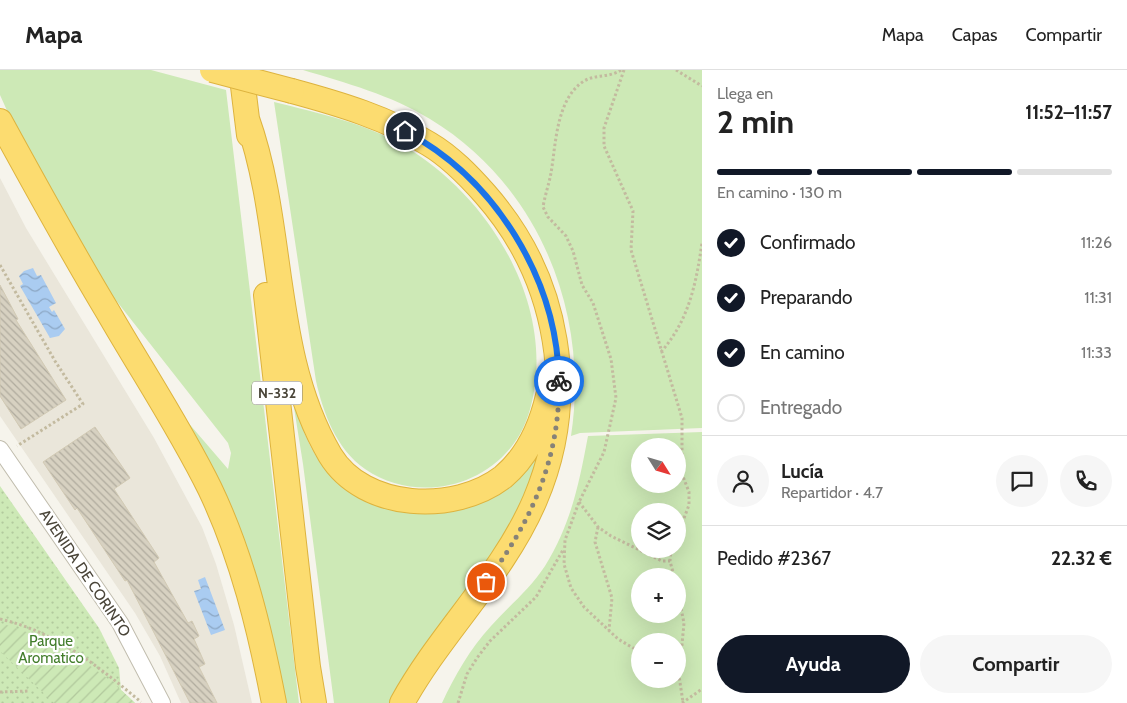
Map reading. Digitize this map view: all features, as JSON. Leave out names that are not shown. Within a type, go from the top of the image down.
[{"type":"highway","points":[[212,70],[356,110],[392,124],[431,144],[458,165],[497,208],[513,232],[548,307],[554,334],[559,395],[556,432],[551,459],[535,501],[518,534],[498,566],[438,645],[402,703]]},
{"type":"highway","name":"N-332","points":[[241,70],[307,657],[314,703]]},
{"type":"highway","points":[[0,120],[75,257],[188,448],[210,490],[239,561],[249,593],[274,703]]},
{"type":"highway","points":[[247,120],[258,150],[279,288],[304,398],[317,431],[331,457],[342,472],[366,487],[387,496],[431,503],[474,492],[496,481],[516,463],[529,447],[542,423],[548,394],[554,334]]},
{"type":"street","name":"AVENIDA DE CORINTO","points":[[0,449],[120,623],[162,703]]},
{"type":"path","points":[[622,70],[604,128],[604,146],[633,211],[630,250],[682,418],[682,474],[688,492],[689,505],[686,513]]},
{"type":"path","points":[[458,703],[467,674],[476,658],[490,641],[536,597],[565,547],[579,502],[604,452],[616,398],[615,380],[601,326],[582,285],[573,251],[566,236],[548,217],[543,207],[559,122],[572,94],[584,81],[622,70]]},
{"type":"path","points":[[676,70],[702,86]]},
{"type":"path","points":[[661,352],[673,338],[687,312],[702,243]]},
{"type":"path","points":[[700,257],[702,263]]},
{"type":"path","points":[[0,265],[54,360],[83,404],[17,446]]},
{"type":"path","points":[[579,502],[598,527],[653,557],[662,561],[670,561]]},
{"type":"path","points":[[598,527],[597,550],[612,598],[609,630]]},
{"type":"path","points":[[565,547],[564,564],[571,588],[584,607],[609,630],[631,646]]},
{"type":"path","points":[[670,558],[672,568]]},
{"type":"path","points":[[0,619],[36,631],[70,647],[99,667],[141,702]]},
{"type":"path","points":[[680,688],[682,702],[702,689]]},
{"type":"path","points":[[0,692],[29,691]]},
{"type":"shaded area","points":[[0,178],[26,228],[154,438],[202,527],[216,564],[234,625],[252,703],[181,703],[160,656],[135,613],[0,416]]},
{"type":"green space","points":[[0,70],[151,70],[226,90],[299,703],[282,703],[179,412],[228,469],[231,453],[228,443],[100,280],[9,115],[0,95]]},
{"type":"green space","points":[[303,70],[702,70],[702,428],[580,433],[571,436],[575,390],[572,344],[563,299],[548,256],[528,216],[501,179],[468,147],[430,119],[400,103],[368,90]]},
{"type":"green space","points":[[274,102],[357,125],[404,146],[432,165],[458,188],[481,214],[502,243],[518,275],[529,308],[535,342],[536,376],[529,413],[520,434],[507,452],[490,467],[471,478],[450,485],[428,488],[406,486],[385,480],[355,461],[332,429],[316,381]]},
{"type":"green space","points":[[292,395],[310,445],[321,463],[328,470],[355,491],[384,505],[414,512],[443,513],[472,506],[499,493],[523,472],[544,444],[540,461],[510,529],[392,703],[334,703],[303,464]]},
{"type":"green space","points":[[702,432],[702,703],[442,703],[458,672],[476,644],[533,582],[545,566],[568,519],[588,436]]},
{"type":"green space","name":"Parque Aromatico","points":[[0,486],[99,628],[119,668],[121,690],[135,703],[0,703]]},
{"type":"green space","points":[[0,623],[38,636],[72,654],[105,677],[135,703],[54,703],[0,651]]},
{"type":"water","points":[[33,268],[37,276],[41,275],[56,303],[49,307],[52,312],[54,310],[65,329],[59,336],[50,338],[20,286],[23,284],[19,276],[24,271]]},
{"type":"water","points":[[205,577],[225,630],[211,635],[194,591],[201,589],[198,580]]},
{"type":"building","points":[[0,285],[18,319],[16,320],[66,400],[21,429],[0,396]]},
{"type":"building","points":[[95,427],[130,478],[114,489],[159,558],[154,562],[188,623],[192,621],[199,636],[194,639],[205,664],[199,667],[217,703],[190,703],[127,580],[125,581],[77,508],[75,510],[43,462]]},
{"type":"way so far","points":[[486,582],[518,534],[535,501],[551,459],[559,403],[559,381]]},
{"type":"route","points":[[405,131],[431,144],[458,165],[497,208],[513,232],[538,282],[548,307],[554,334],[559,381]]}]
